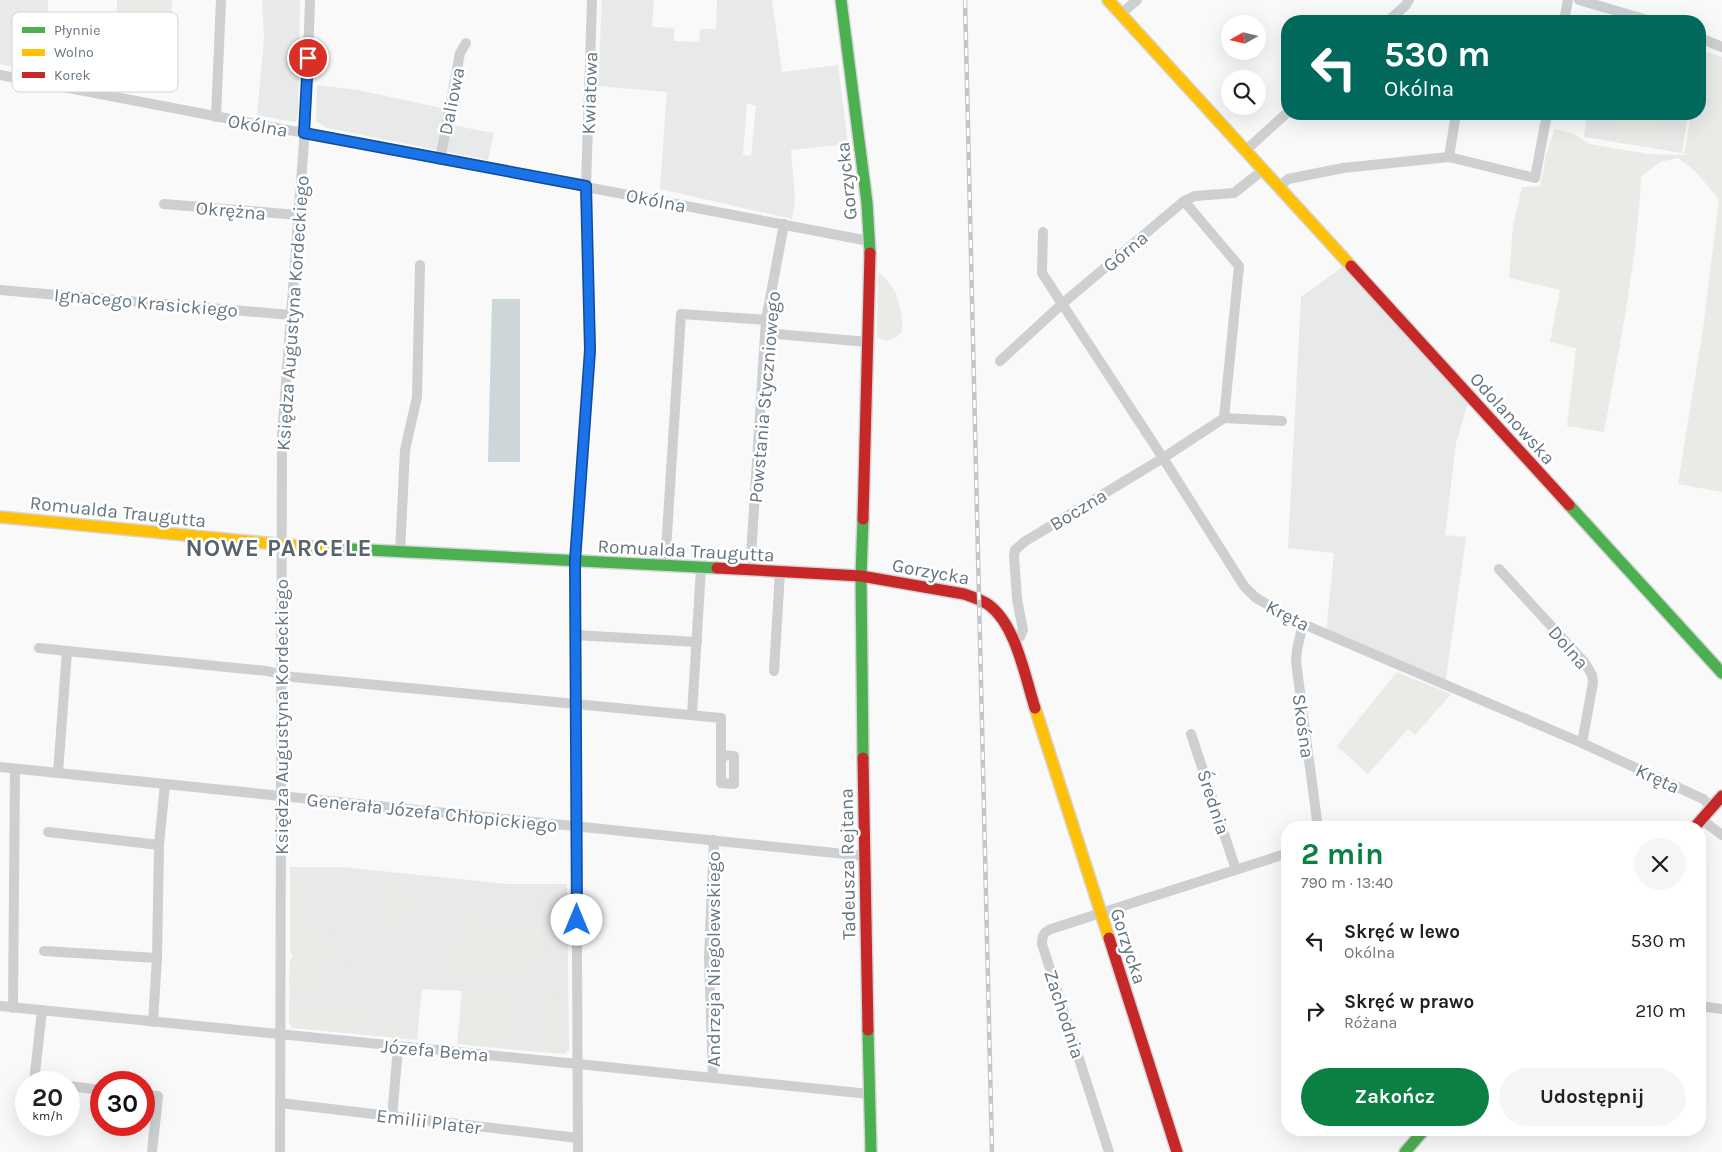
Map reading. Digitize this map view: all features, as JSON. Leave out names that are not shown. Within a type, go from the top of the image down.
[{"type":"street","points":[[216,117],[221,0]]},
{"type":"street","name":"Księdza Augustyna Kordeckiego","points":[[280,1152],[282,422],[304,133],[310,0]]},
{"type":"street","name":"Kwiatowa","points":[[578,1152],[574,635],[575,561],[590,350],[586,186],[592,0]]},
{"type":"street","name":"Gorzycka","points":[[841,0],[867,203],[870,262],[861,576],[979,598],[1000,615],[1014,642],[1177,1152]]},
{"type":"street","name":"Odolanowska","points":[[1108,0],[1722,673]]},
{"type":"street","points":[[1121,14],[1137,0]]},
{"type":"street","points":[[1395,15],[1409,0]]},
{"type":"street","points":[[1565,15],[1568,0]]},
{"type":"street","points":[[1579,0],[1630,15]]},
{"type":"street","points":[[1706,40],[1722,47]]},
{"type":"street","name":"Daliowa","points":[[440,160],[460,53],[466,43]]},
{"type":"street","name":"Okólna","points":[[87,92],[869,241]]},
{"type":"street","points":[[1245,151],[1281,118]]},
{"type":"street","points":[[1449,157],[1455,120]]},
{"type":"street","points":[[1279,187],[1288,179],[1343,168],[1449,157],[1535,178],[1546,120]]},
{"type":"street","name":"Górna","points":[[1000,361],[1062,304],[1184,202],[1195,196],[1234,193],[1262,170]]},
{"type":"street","points":[[1184,202],[1239,266],[1224,418],[1282,421]]},
{"type":"street","name":"Okrężna","points":[[164,204],[298,215]]},
{"type":"street","name":"Powstania Styczniowego","points":[[750,570],[766,320],[784,224]]},
{"type":"street","name":"Kręta","points":[[1043,232],[1042,273],[1244,586],[1256,598],[1303,624],[1582,743],[1703,799],[1712,807]]},
{"type":"street","points":[[400,552],[405,450],[417,397],[420,265]]},
{"type":"street","name":"Ignacego Krasickiego","points":[[0,290],[291,314]]},
{"type":"street","points":[[665,566],[680,314],[766,320]]},
{"type":"street","points":[[765,333],[868,342]]},
{"type":"street","name":"Boczna","points":[[1014,642],[1024,630],[1017,599],[1014,564],[1015,550],[1024,542],[1163,458],[1224,418]]},
{"type":"street","name":"Romualda Traugutta","points":[[0,517],[282,545],[861,576]]},
{"type":"street","points":[[692,714],[701,568]]},
{"type":"street","name":"Dolna","points":[[1499,569],[1585,663],[1592,675],[1582,743]]},
{"type":"street","points":[[774,671],[780,572]]},
{"type":"street","name":"Tadeusza Rejtana","points":[[861,576],[864,856],[871,1152]]},
{"type":"street","name":"Skośna","points":[[1303,624],[1296,662],[1317,821]]},
{"type":"street","points":[[574,635],[697,642]]},
{"type":"street","points":[[39,648],[721,718],[721,755]]},
{"type":"street","points":[[58,773],[67,651]]},
{"type":"street","name":"Średnia","points":[[1191,734],[1236,870]]},
{"type":"street","name":"Generała Józefa Chłopickiego","points":[[0,767],[864,856]]},
{"type":"street","points":[[13,1008],[15,769]]},
{"type":"street","points":[[153,1022],[157,958],[159,845],[165,784]]},
{"type":"street","points":[[1700,821],[1722,796]]},
{"type":"street","points":[[1706,827],[1722,835]]},
{"type":"street","points":[[48,832],[159,845]]},
{"type":"street","name":"Andrzeja Niegolewskiego","points":[[713,1078],[709,957],[714,840]]},
{"type":"street","points":[[1100,912],[1281,855]]},
{"type":"street","name":"Zachodnia","points":[[1100,912],[1046,931],[1042,936],[1042,944],[1109,1152]]},
{"type":"street","points":[[44,951],[157,958]]},
{"type":"street","name":"Józefa Bema","points":[[0,1006],[869,1094]]},
{"type":"street","points":[[1706,1007],[1722,1009]]},
{"type":"street","points":[[36,1071],[42,1010]]},
{"type":"street","points":[[392,1117],[398,1046]]},
{"type":"street","points":[[155,1096],[158,1096],[155,1124]]},
{"type":"street","name":"Emilii Plater","points":[[280,1103],[578,1138]]},
{"type":"street","points":[[152,1152],[154,1136]]},
{"type":"street","points":[[1405,1152],[1419,1136]]},
{"type":"shaded area","points":[[0,0],[48,0],[47,12],[12,12],[12,66],[0,64]]},
{"type":"shaded area","points":[[117,0],[172,0],[172,12],[117,12]]},
{"type":"shaded area","points":[[262,0],[300,0],[298,116],[294,122],[257,115],[264,39]]},
{"type":"shaded area","points":[[602,0],[654,0],[652,27],[674,28],[674,41],[699,42],[700,29],[716,29],[717,0],[772,0],[782,72],[838,65],[848,144],[791,150],[795,200],[792,219],[660,189],[667,92],[598,86]],"holes":[[[747,103],[756,106],[751,156],[743,155]]]},
{"type":"shaded area","points":[[1706,52],[1722,57],[1722,492],[1678,484],[1703,329],[1719,199],[1694,170],[1678,158],[1660,162],[1641,177],[1636,241],[1604,432],[1567,426],[1576,348],[1550,342],[1560,290],[1509,278],[1513,226],[1522,187],[1540,186],[1546,155],[1555,129],[1572,133],[1590,144],[1647,154],[1684,155],[1690,120],[1706,120]]},
{"type":"shaded area","points":[[317,85],[358,90],[441,108],[451,125],[494,133],[488,160],[327,128],[316,121]]},
{"type":"shaded area","points":[[1586,120],[1687,120],[1682,153],[1584,137]]},
{"type":"shaded area","points":[[1617,120],[1661,120],[1657,149],[1614,138]]},
{"type":"shaded area","points":[[1348,263],[1470,397],[1456,443],[1445,535],[1466,537],[1445,685],[1326,634],[1334,553],[1288,548],[1301,297]]},
{"type":"shaded area","points":[[878,272],[890,284],[900,306],[902,332],[893,339],[884,340],[877,337]]},
{"type":"shaded area","points":[[492,299],[520,299],[520,462],[488,462]]},
{"type":"shaded area","points":[[1397,672],[1451,694],[1415,735],[1408,729],[1368,774],[1337,746]]},
{"type":"shaded area","points":[[290,867],[342,867],[507,884],[567,884],[569,1050],[565,1054],[507,1049],[513,996],[462,991],[422,989],[417,1040],[293,1028],[289,1023],[290,960],[292,959],[292,953],[290,953]]},
{"type":"shaded area","points":[[378,883],[410,887],[406,931],[378,928],[381,895],[378,895]]},
{"type":"shaded area","points":[[310,884],[308,913],[306,914],[305,922],[329,924],[326,954],[334,955],[331,962],[333,963],[331,971],[319,970],[317,988],[289,985],[290,960],[292,959],[292,953],[290,953],[290,885]]},
{"type":"shaded area","points":[[459,917],[541,926],[534,984],[453,975]]},
{"type":"shaded area","points":[[356,965],[382,968],[381,976],[338,971],[338,967],[351,968]]},
{"type":"shaded area","points":[[462,991],[513,996],[507,1049],[457,1044]]},
{"type":"shaded area","points":[[540,998],[564,1001],[559,1050],[535,1047]]},
{"type":"shaded area","points":[[289,1001],[357,1009],[373,1035],[293,1028],[289,1023]]},
{"type":"shaded area","points":[[390,1005],[389,1009],[399,1032],[408,1034],[408,1039],[383,1036],[382,1031],[389,1032],[383,1014],[377,1014],[377,1011],[381,1006]]},
{"type":"railway","points":[[965,0],[992,1152]]},
{"type":"traffic: fast","points":[[841,0],[867,203],[870,253]]},
{"type":"traffic: fast","points":[[1569,505],[1722,673]]},
{"type":"traffic: fast","points":[[863,519],[861,576],[863,758]]},
{"type":"traffic: fast","points":[[330,548],[717,568]]},
{"type":"traffic: fast","points":[[868,1030],[871,1152]]},
{"type":"traffic: fast","points":[[1405,1152],[1419,1136]]},
{"type":"traffic: slow","points":[[1108,0],[1351,266]]},
{"type":"traffic: slow","points":[[0,517],[330,548]]},
{"type":"traffic: slow","points":[[1035,708],[1109,938]]},
{"type":"traffic: jam","points":[[863,519],[870,253]]},
{"type":"traffic: jam","points":[[1351,266],[1569,505]]},
{"type":"traffic: jam","points":[[717,568],[861,576],[964,594],[980,600],[989,605],[998,614],[1013,638],[1035,708]]},
{"type":"traffic: jam","points":[[863,758],[868,1030]]},
{"type":"traffic: jam","points":[[1700,821],[1722,796]]},
{"type":"traffic: jam","points":[[1109,938],[1177,1152]]},
{"type":"district","name":"NOWE PARCELE","points":[[279,548]]},
{"type":"route","points":[[308,58],[304,133],[586,186],[590,350],[575,561],[574,635],[577,920]]}]
